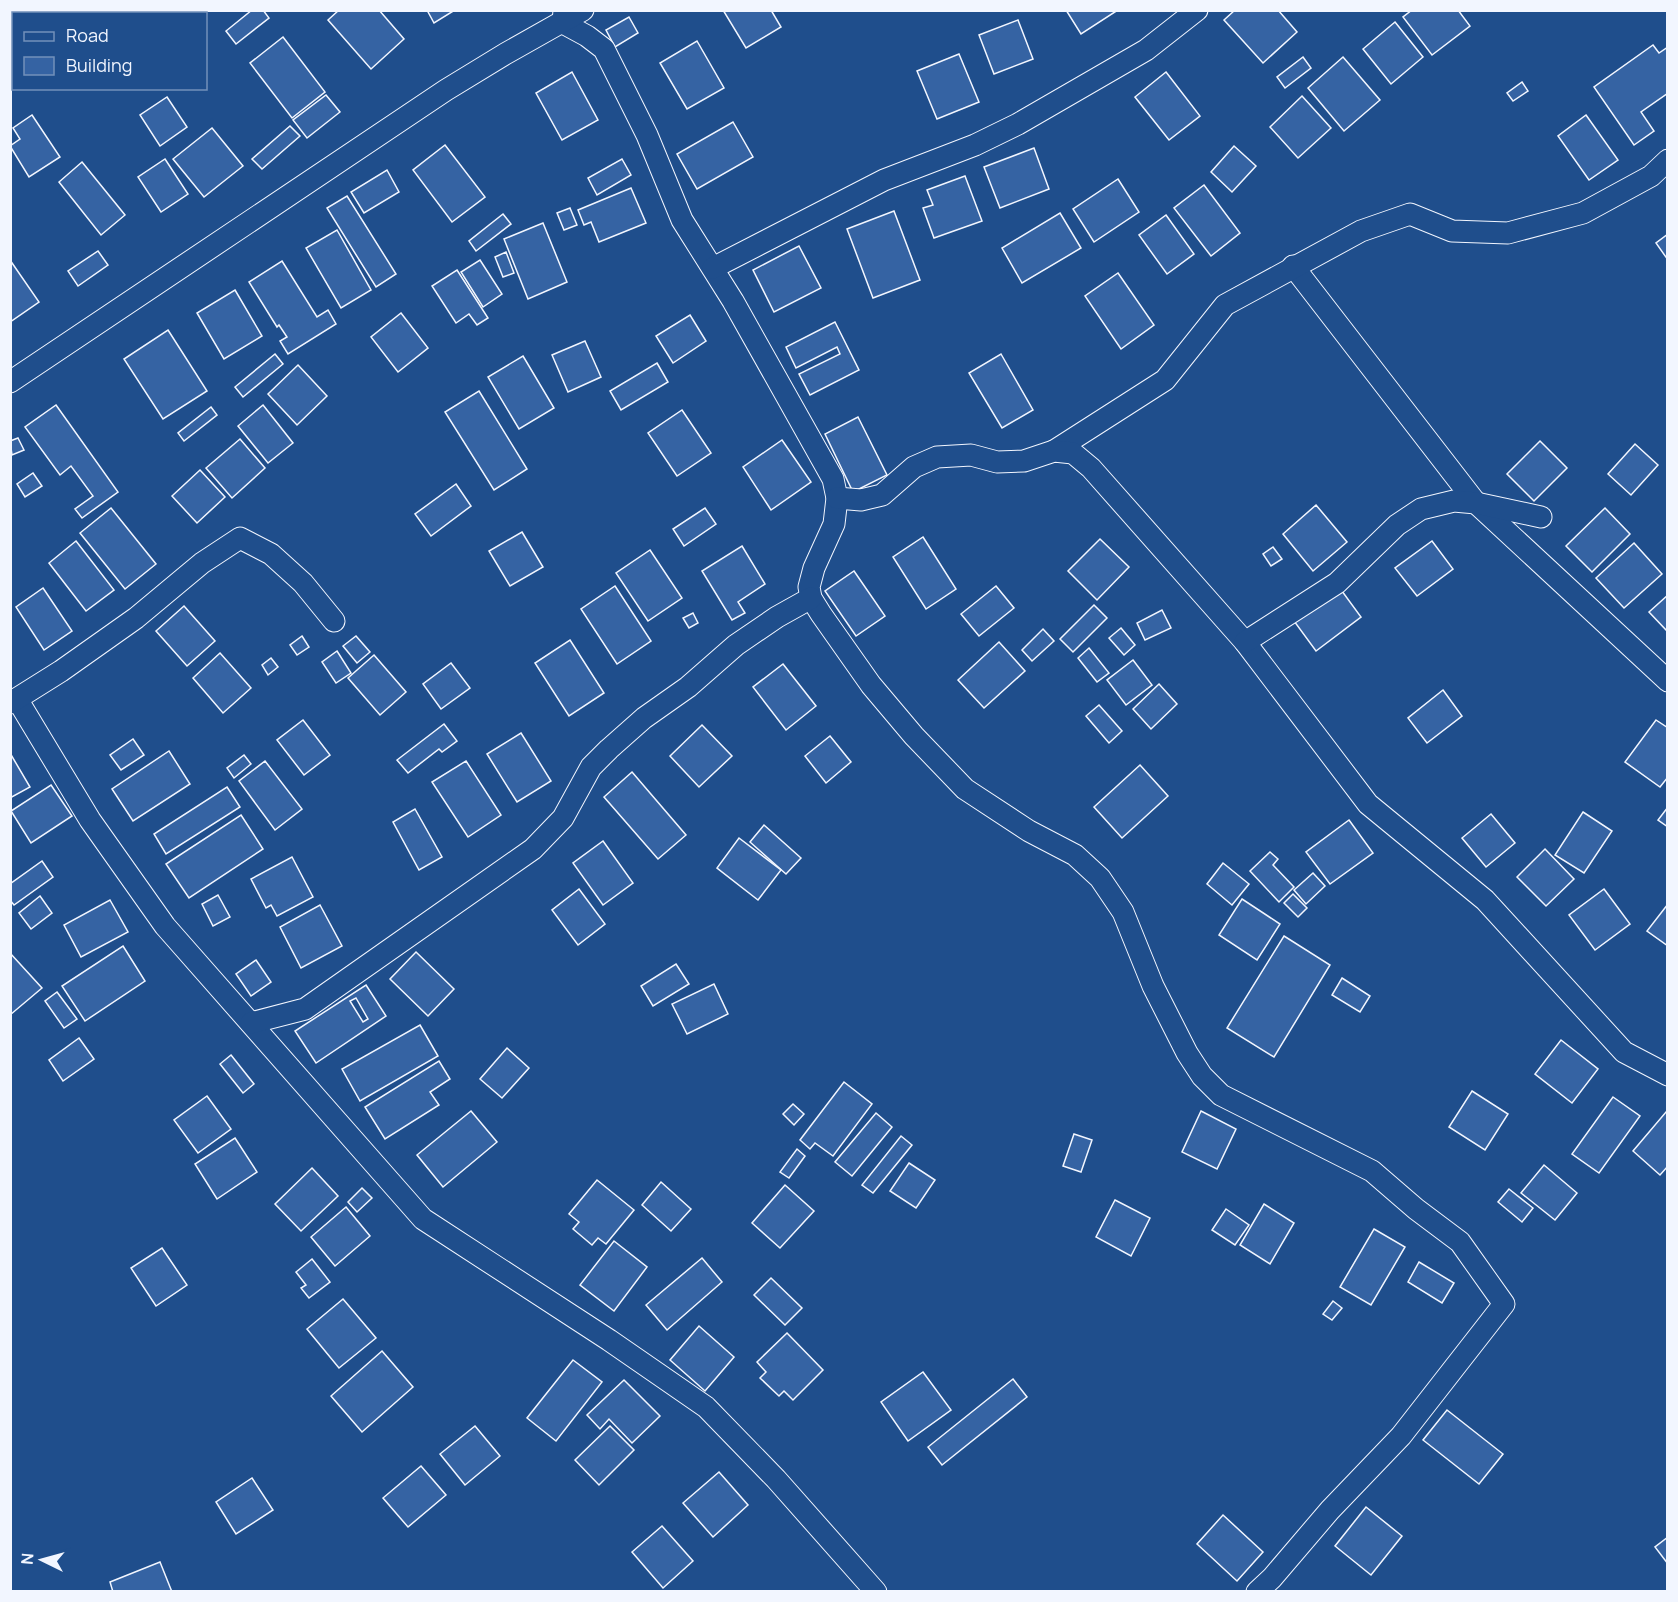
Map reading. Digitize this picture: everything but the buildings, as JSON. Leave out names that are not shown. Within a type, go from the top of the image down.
[{"type":"street","points":[[10,382],[446,90],[564,17],[584,10]]},
{"type":"street","points":[[713,268],[884,180],[975,145],[1018,124],[1146,50],[1197,10]]},
{"type":"street","points":[[564,17],[604,49],[647,135],[682,220],[713,268],[833,478],[837,498],[834,524],[814,568],[809,587],[812,598],[871,685],[914,736],[964,789],[1029,831],[1075,855],[1100,878],[1123,912],[1153,986],[1187,1053],[1202,1076],[1221,1095],[1372,1172],[1460,1242],[1504,1304],[1401,1436],[1330,1510],[1272,1578],[1257,1592]]},
{"type":"street","points":[[837,498],[861,500],[882,495],[914,467],[937,457],[971,455],[997,462],[1024,460],[1054,451],[1165,380],[1225,305],[1361,231],[1410,214],[1452,231],[1508,233],[1583,213],[1651,176],[1668,160]]},
{"type":"street","points":[[1293,266],[1476,503],[1668,681]]},
{"type":"street","points":[[1054,451],[1073,453],[1091,468],[1245,642],[1368,804],[1485,900],[1624,1052],[1668,1075]]},
{"type":"street","points":[[1245,642],[1337,583],[1397,525],[1421,509],[1454,501],[1476,503],[1541,517]]},
{"type":"street","points":[[334,621],[303,583],[271,554],[240,538],[202,563],[136,618],[14,701],[90,820],[165,926],[423,1219],[609,1340],[706,1407],[776,1479],[876,1592]]},
{"type":"street","points":[[251,1023],[305,1009],[533,849],[563,818],[591,767],[609,749],[644,718],[688,687],[736,645],[777,616],[812,598]]}]
